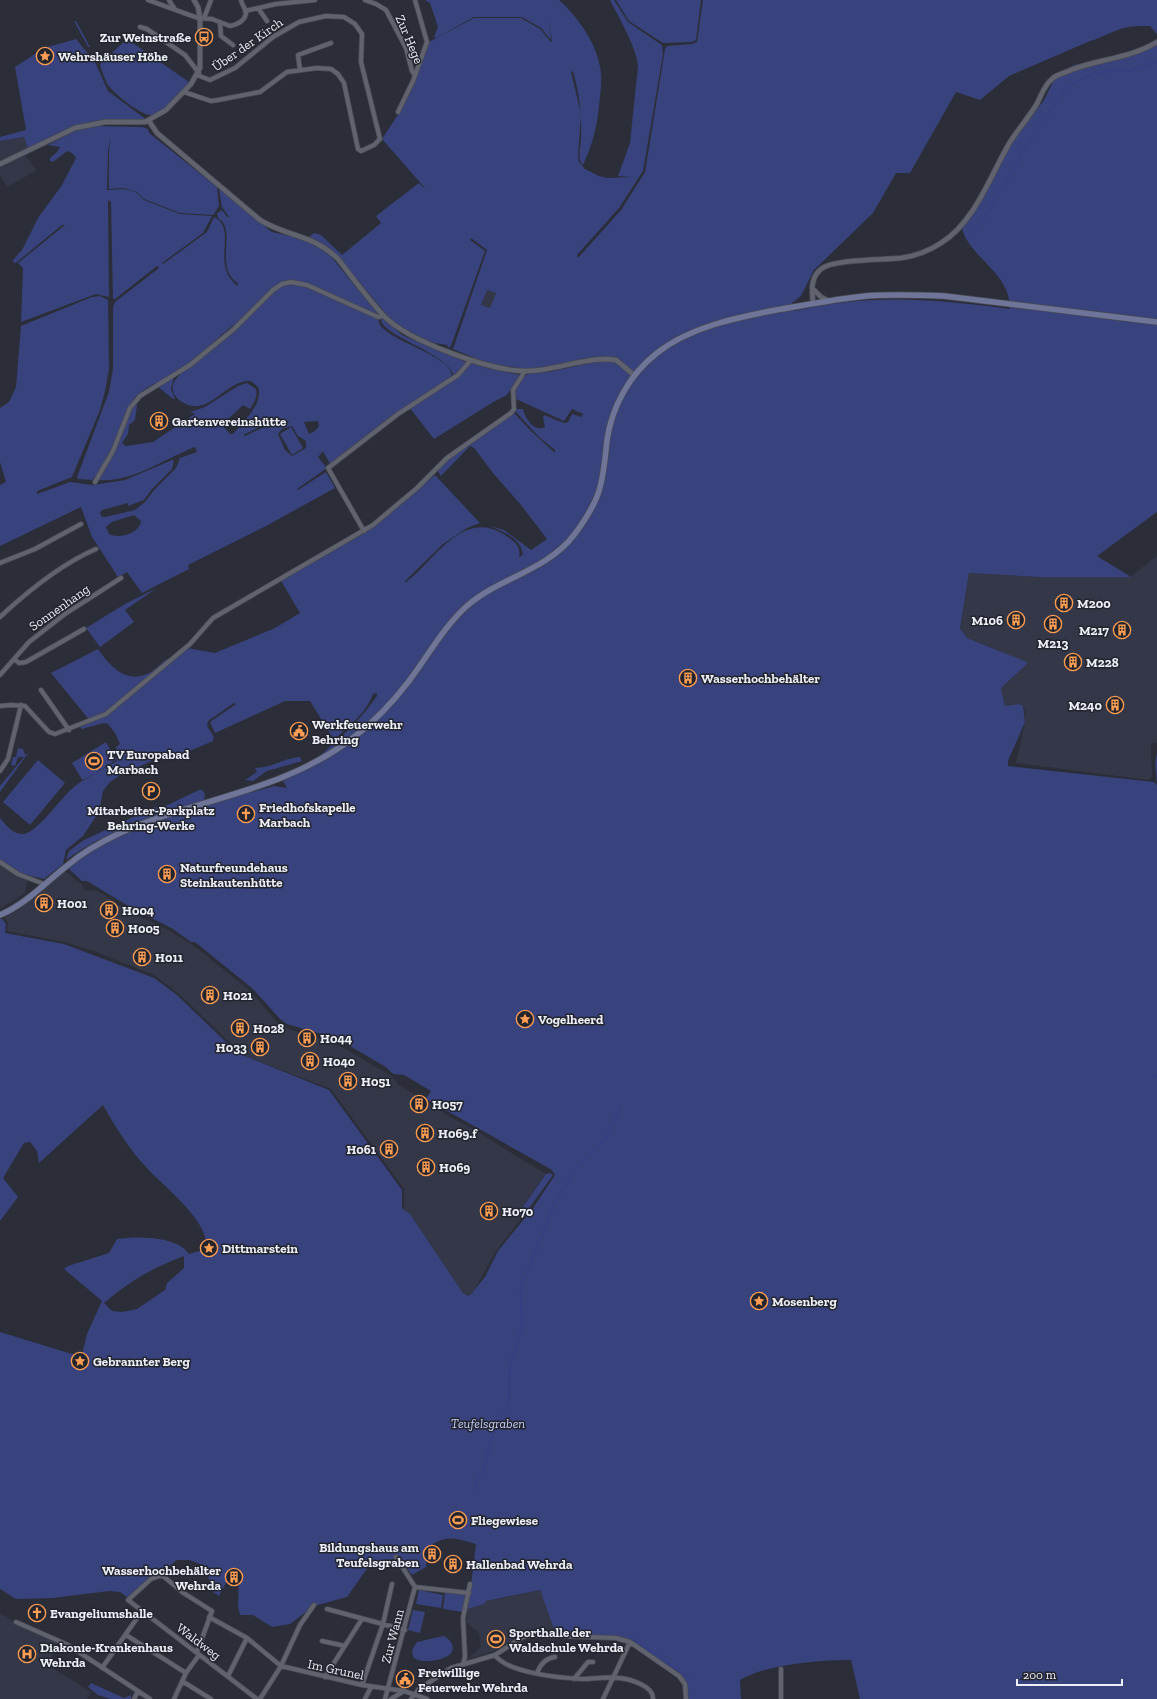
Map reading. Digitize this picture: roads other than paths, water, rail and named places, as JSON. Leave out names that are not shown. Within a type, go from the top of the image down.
[{"type":"main road","points":[[0,915],[15,908],[75,859],[118,834],[207,803],[246,792],[295,773],[339,748],[370,724],[408,683],[448,626],[464,609],[474,600],[495,587],[543,563],[565,545],[584,520],[598,493],[606,462],[611,423],[620,398],[634,375],[657,352],[687,335],[741,317],[813,303],[866,296],[944,296],[1157,322]]},
{"type":"street","points":[[148,0],[230,26],[237,24],[245,16],[246,10],[241,0]]},
{"type":"street","points":[[169,0],[174,8]]},
{"type":"street","points":[[0,164],[64,133],[86,125],[105,122],[140,123],[149,121],[166,110],[184,92],[198,74],[201,64],[202,18],[194,0]]},
{"type":"street","points":[[202,18],[211,0]]},
{"type":"street","points":[[246,10],[315,0]]},
{"type":"street","name":"Zur Hege","points":[[365,0],[386,10],[406,48],[412,71],[415,75]]},
{"type":"street","points":[[398,112],[415,75],[427,42],[415,0]]},
{"type":"street","points":[[258,8],[267,21]]},
{"type":"street","name":"Über der Kirch","points":[[198,74],[210,80],[220,77],[235,68],[273,37],[299,22],[326,16],[344,17],[355,24],[362,34],[361,62],[380,139],[366,149],[359,150],[344,83],[338,74],[327,68],[300,70]]},
{"type":"street","points":[[220,22],[221,36],[233,45]]},
{"type":"street","points":[[140,27],[147,29],[186,55],[198,74]]},
{"type":"street","points":[[813,303],[812,288],[817,273],[829,265],[903,258],[926,251],[946,240],[970,214],[1010,142],[1036,107],[1052,78],[1076,68],[1140,51],[1157,42]]},
{"type":"street","points":[[184,92],[211,101],[260,92],[284,73],[300,70],[298,55],[331,43]]},
{"type":"street","points":[[149,121],[157,133],[260,220],[279,230],[313,241],[329,252],[384,316],[408,334],[471,360],[502,370],[525,371],[607,359],[616,360],[634,375]]},
{"type":"street","points":[[95,482],[114,451],[130,408],[140,396],[190,365],[234,329],[273,290],[282,284],[292,282],[307,285],[378,317],[384,316]]},
{"type":"street","points":[[812,288],[821,297],[829,301]]},
{"type":"street","points":[[364,531],[328,468],[398,414],[458,375],[471,360]]},
{"type":"street","points":[[0,706],[21,705],[34,714],[49,732],[55,734],[69,730],[106,714],[190,644],[213,618],[364,531],[400,502],[457,450],[513,411],[512,390],[525,371]]},
{"type":"street","points":[[0,563],[35,549],[81,524]]},
{"type":"street","points":[[0,617],[40,583],[78,557],[96,549]]},
{"type":"street","name":"Sonnenhang","points":[[0,675],[29,642],[65,614],[121,578]]},
{"type":"street","points":[[14,660],[21,663],[26,662],[84,629]]},
{"type":"street","points":[[41,690],[69,730]]},
{"type":"street","points":[[0,771],[8,758],[21,705]]},
{"type":"street","points":[[0,862],[18,874],[44,884]]},
{"type":"street","points":[[396,1557],[415,1587],[469,1593]]},
{"type":"street","name":"Waldweg","points":[[209,1617],[212,1611],[182,1592],[162,1575],[151,1579],[128,1600],[259,1699]]},
{"type":"street","points":[[362,1686],[383,1624],[392,1584]]},
{"type":"street","points":[[463,1664],[465,1657],[463,1618],[470,1584]]},
{"type":"street","name":"Zur Wann","points":[[385,1699],[405,1630],[415,1587]]},
{"type":"street","points":[[259,1699],[281,1666],[300,1625],[314,1606]]},
{"type":"street","points":[[328,1609],[405,1630]]},
{"type":"street","points":[[102,1668],[142,1611]]},
{"type":"street","points":[[174,1699],[186,1673],[198,1653],[209,1617],[247,1638],[281,1666]]},
{"type":"street","points":[[325,1677],[362,1619]]},
{"type":"street","points":[[16,1622],[68,1645],[150,1699]]},
{"type":"street","points":[[126,1634],[186,1673]]},
{"type":"street","points":[[411,1699],[414,1694],[443,1673],[463,1664],[495,1655],[523,1637],[532,1635],[616,1638],[630,1642],[679,1676],[685,1684],[686,1699]]},
{"type":"street","points":[[228,1676],[247,1638]]},
{"type":"street","points":[[322,1641],[345,1646]]},
{"type":"street","points":[[603,1699],[611,1678],[630,1642]]},
{"type":"street","points":[[495,1655],[506,1664],[537,1673],[574,1679],[611,1678],[629,1680],[647,1688],[652,1693],[653,1699]]},
{"type":"street","points":[[537,1673],[538,1668],[548,1658],[555,1657]]},
{"type":"street","points":[[574,1679],[588,1662],[593,1662]]},
{"type":"street","name":"Im Grunel","points":[[281,1666],[362,1686],[404,1691],[427,1699]]},
{"type":"street","points":[[781,1669],[781,1699]]},
{"type":"street","points":[[182,1681],[211,1699]]},
{"type":"street","points":[[365,1699],[371,1687]]},
{"type":"street","points":[[134,1699],[138,1691]]},
{"type":"street","points":[[391,1699],[404,1691]]},
{"type":"waterway","points":[[972,234],[987,213],[1027,145],[1067,87],[1092,74],[1110,71],[1129,71],[1157,61]]},
{"type":"waterway","points":[[1153,1075],[1157,1076]]},
{"type":"waterway","name":"Teufelsgraben","points":[[509,1403],[510,1365],[522,1326],[520,1289],[556,1200],[578,1165],[604,1141],[614,1122],[620,1105]]},
{"type":"waterway","name":"Teufelsgraben","points":[[474,1491],[485,1464],[496,1427],[508,1406]]},
{"type":"waterway","points":[[629,1636],[662,1659]]},
{"type":"waterway","points":[[664,1661],[692,1680]]},
{"type":"place","name":"Zur Weinstraße","points":[[204,37]]},
{"type":"place","name":"Wehrshäuser Höhe","points":[[45,56]]},
{"type":"place","name":"Gartenvereinshütte","points":[[159,421]]},
{"type":"place","name":"M200","points":[[1064,603]]},
{"type":"place","name":"M106","points":[[1016,620]]},
{"type":"place","name":"M213","points":[[1053,624]]},
{"type":"place","name":"M217","points":[[1122,630]]},
{"type":"place","name":"M228","points":[[1073,662]]},
{"type":"place","name":"Wasserhochbehälter","points":[[688,678]]},
{"type":"place","name":"M240","points":[[1115,705]]},
{"type":"place","name":"Werkfeuerwehr Behring","points":[[299,731]]},
{"type":"place","name":"TV Europabad Marbach","points":[[94,761]]},
{"type":"place","name":"Mitarbeiter-Parkplatz Behring-Werke","points":[[151,791]]},
{"type":"place","name":"Friedhofskapelle Marbach","points":[[246,814]]},
{"type":"place","name":"Naturfreundehaus Steinkautenhütte","points":[[167,874]]},
{"type":"place","name":"H001","points":[[44,903]]},
{"type":"place","name":"H004","points":[[109,910]]},
{"type":"place","name":"H005","points":[[115,928]]},
{"type":"place","name":"H011","points":[[142,957]]},
{"type":"place","name":"H021","points":[[210,995]]},
{"type":"place","name":"Vogelheerd","points":[[525,1019]]},
{"type":"place","name":"H028","points":[[240,1028]]},
{"type":"place","name":"H044","points":[[307,1038]]},
{"type":"place","name":"H033","points":[[260,1047]]},
{"type":"place","name":"H040","points":[[310,1061]]},
{"type":"place","name":"H051","points":[[348,1081]]},
{"type":"place","name":"H057","points":[[419,1104]]},
{"type":"place","name":"H069.f","points":[[425,1133]]},
{"type":"place","name":"H061","points":[[389,1149]]},
{"type":"place","name":"H069","points":[[426,1167]]},
{"type":"place","name":"H070","points":[[489,1211]]},
{"type":"place","name":"Dittmarstein","points":[[209,1248]]},
{"type":"place","name":"Mosenberg","points":[[759,1301]]},
{"type":"place","name":"Gebrannter Berg","points":[[80,1361]]},
{"type":"place","name":"Fliegewiese","points":[[458,1520]]},
{"type":"place","name":"Bildungshaus am Teufelsgraben","points":[[432,1554]]},
{"type":"place","name":"Hallenbad Wehrda","points":[[453,1564]]},
{"type":"place","name":"Wasserhochbehälter Wehrda","points":[[234,1577]]},
{"type":"place","name":"Evangeliumshalle","points":[[37,1613]]},
{"type":"place","name":"Sporthalle der Waldschule Wehrda","points":[[496,1639]]},
{"type":"place","name":"Diakonie-Krankenhaus Wehrda","points":[[27,1654]]},
{"type":"place","name":"Freiwillige Feuerwehr Wehrda","points":[[405,1679]]}]
